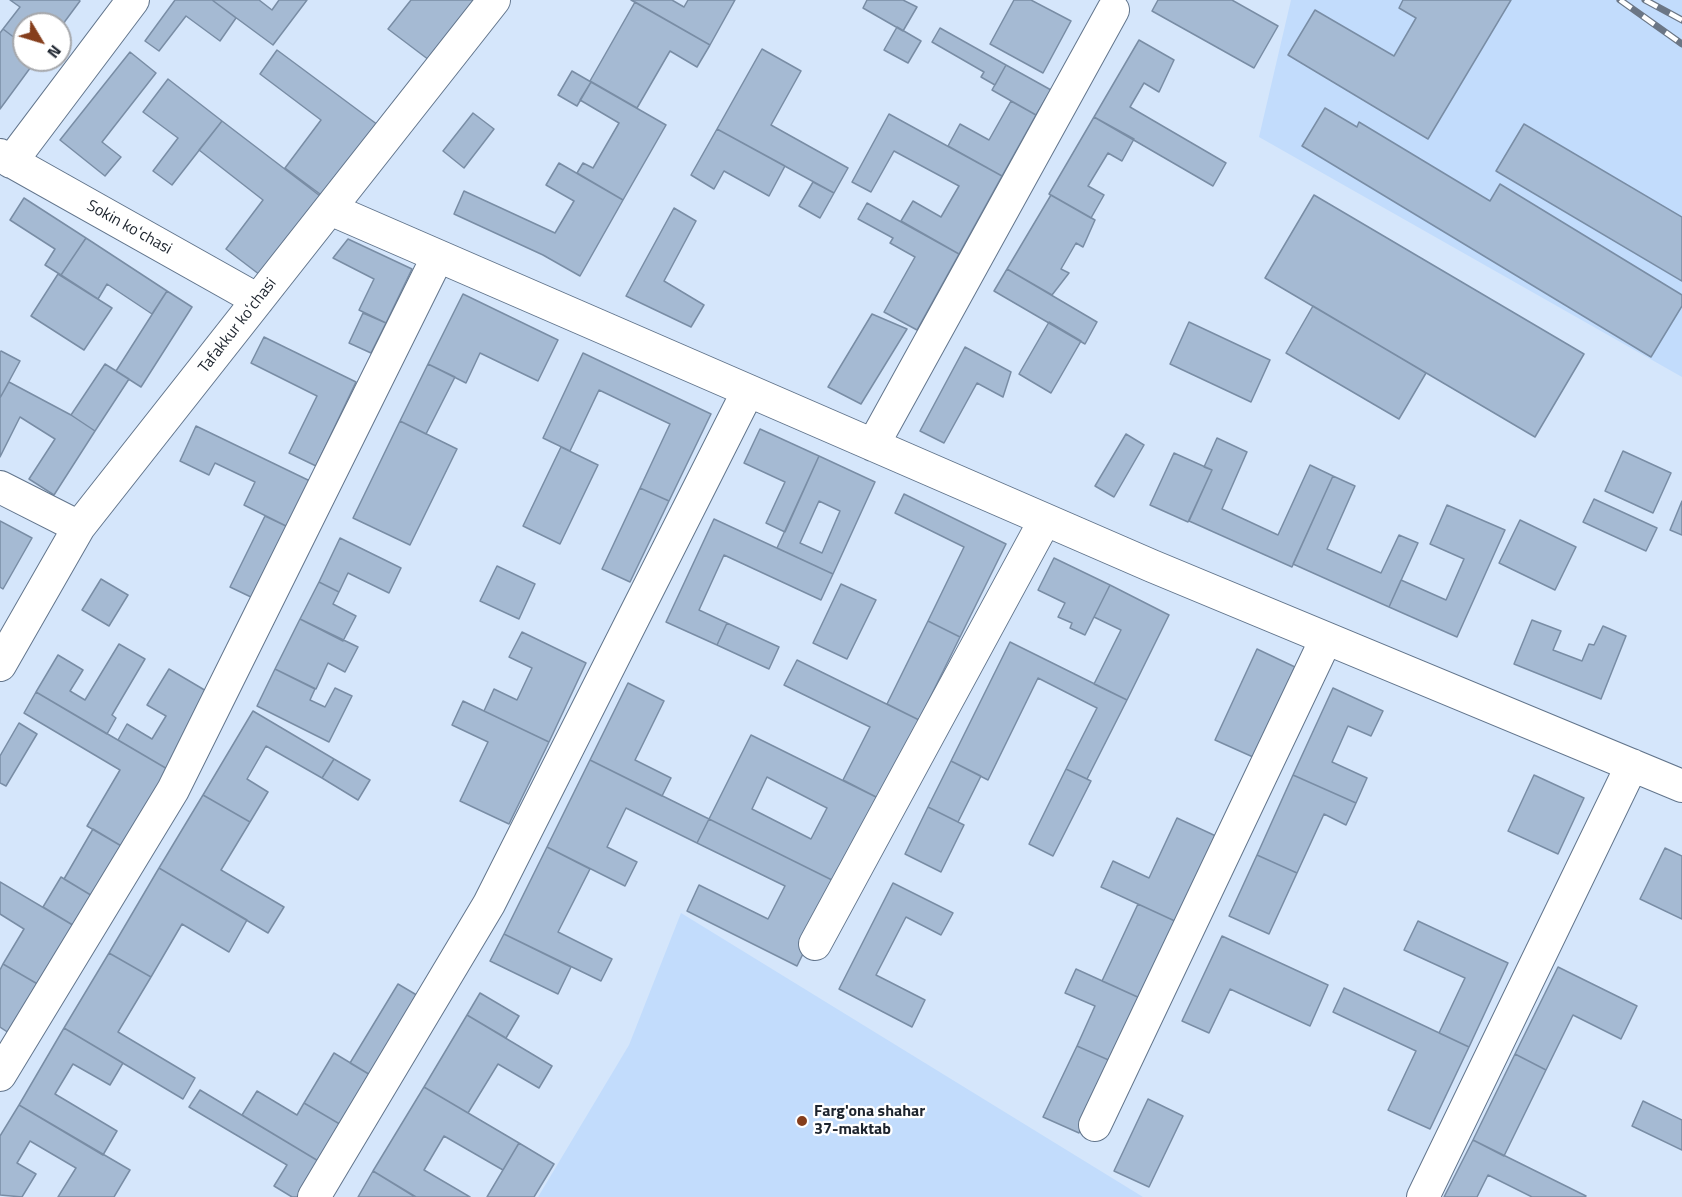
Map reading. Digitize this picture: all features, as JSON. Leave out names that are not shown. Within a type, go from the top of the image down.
[{"type":"street","points":[[6,158],[133,0]]},
{"type":"street","name":"Tafakkur koʻchasi","points":[[0,665],[79,527],[494,0]]},
{"type":"street","points":[[873,445],[1113,10]]},
{"type":"street","name":"Sokin koʻchasi","points":[[6,158],[258,300]]},
{"type":"street","points":[[330,209],[1045,520],[1682,786]]},
{"type":"street","points":[[0,1075],[173,790],[438,256]]},
{"type":"street","points":[[314,1197],[489,904],[748,391]]},
{"type":"street","points":[[0,487],[79,527]]},
{"type":"street","points":[[815,944],[1045,520]]},
{"type":"street","points":[[1095,1125],[1326,639]]},
{"type":"street","points":[[1423,1197],[1632,765]]},
{"type":"shaded area","points":[[1291,0],[1682,0],[1682,377],[1259,137]]},
{"type":"shaded area","name":"Farg'ona shahar 37-maktab","points":[[681,913],[1143,1197],[538,1197],[629,1045]]},
{"type":"building","points":[[10,0],[80,1],[72,12],[16,12],[20,7]]},
{"type":"building","points":[[175,0],[212,0],[236,18],[220,41],[186,16],[159,51],[145,41]]},
{"type":"building","points":[[212,0],[259,0],[272,10],[279,0],[307,0],[273,45]]},
{"type":"building","points":[[411,0],[476,0],[429,60],[388,29]]},
{"type":"building","points":[[631,0],[672,0],[684,7],[688,0],[735,0],[710,45]]},
{"type":"building","points":[[867,0],[903,0],[917,7],[903,31],[863,8]]},
{"type":"building","points":[[1014,0],[1031,0],[1071,21],[1043,73],[990,44]]},
{"type":"building","points":[[1158,0],[1232,0],[1278,26],[1254,68],[1152,11]]},
{"type":"building","points":[[1403,0],[1511,0],[1428,139],[1288,55],[1315,10],[1394,56],[1416,18],[1399,8]]},
{"type":"building","points":[[635,2],[710,45],[697,67],[670,51],[637,108],[590,81]]},
{"type":"building","points":[[12,17],[12,36],[3,29]]},
{"type":"building","points":[[897,27],[921,41],[908,63],[884,50]]},
{"type":"building","points":[[940,28],[1006,65],[995,85],[981,77],[984,72],[932,42]]},
{"type":"building","points":[[3,29],[12,36],[12,72],[27,72],[0,109],[0,33]]},
{"type":"building","points":[[1139,40],[1174,60],[1159,92],[1144,83],[1130,107],[1226,163],[1213,186],[1094,117]]},
{"type":"building","points":[[762,49],[801,71],[771,125],[848,168],[834,193],[717,129]]},
{"type":"building","points":[[277,50],[378,125],[324,197],[285,168],[321,120],[260,74]]},
{"type":"building","points":[[130,52],[156,73],[102,142],[121,157],[105,176],[60,140]]},
{"type":"building","points":[[1006,65],[1051,90],[1036,115],[992,90]]},
{"type":"building","points":[[572,71],[591,82],[577,106],[558,95]]},
{"type":"building","points":[[168,79],[222,121],[172,185],[153,171],[178,138],[143,112]]},
{"type":"building","points":[[591,82],[666,125],[623,200],[577,173],[583,163],[593,168],[619,123],[580,100]]},
{"type":"building","points":[[1011,101],[1036,115],[1002,176],[948,146],[960,124],[989,140]]},
{"type":"building","points":[[1325,108],[1357,127],[1359,122],[1490,201],[1500,184],[1682,295],[1682,306],[1651,357],[1302,146]]},
{"type":"building","points":[[473,113],[494,129],[464,168],[443,151]]},
{"type":"building","points":[[889,114],[1002,176],[959,254],[901,221],[913,201],[941,217],[959,186],[894,151],[871,192],[852,182]]},
{"type":"building","points":[[1094,117],[1134,139],[1122,161],[1108,153],[1088,186],[1104,195],[1091,218],[1049,194]]},
{"type":"building","points":[[222,121],[324,199],[264,278],[226,249],[263,200],[199,150]]},
{"type":"building","points":[[1524,124],[1682,217],[1682,281],[1496,171]]},
{"type":"building","points":[[717,129],[785,166],[769,196],[724,171],[714,189],[691,175]]},
{"type":"building","points":[[559,163],[623,200],[580,276],[543,255],[454,214],[464,191],[555,233],[574,201],[546,185]]},
{"type":"building","points":[[813,182],[834,193],[820,218],[799,206]]},
{"type":"building","points":[[1051,195],[1095,220],[1083,247],[1076,243],[1061,269],[1069,273],[1052,295],[1007,269]]},
{"type":"building","points":[[1314,195],[1584,354],[1535,437],[1265,278]]},
{"type":"building","points":[[24,198],[86,238],[61,275],[45,265],[55,249],[10,220]]},
{"type":"building","points":[[867,203],[959,254],[917,330],[884,312],[915,257],[890,243],[893,238],[858,219]]},
{"type":"building","points":[[674,208],[696,221],[664,281],[704,305],[691,327],[626,296]]},
{"type":"building","points":[[86,238],[167,291],[152,314],[107,284],[98,299],[61,275]]},
{"type":"building","points":[[348,239],[412,269],[386,323],[359,310],[374,279],[333,258]]},
{"type":"building","points":[[1007,269],[1097,322],[1085,344],[994,291]]},
{"type":"building","points":[[58,274],[112,308],[84,350],[31,316]]},
{"type":"building","points":[[167,291],[192,307],[141,387],[116,371]]},
{"type":"building","points":[[463,294],[558,340],[538,381],[480,353],[466,383],[428,364]]},
{"type":"building","points":[[1313,306],[1426,373],[1399,419],[1286,353]]},
{"type":"building","points":[[363,313],[386,323],[371,353],[349,343]]},
{"type":"building","points":[[872,314],[907,329],[861,404],[828,387]]},
{"type":"building","points":[[1049,322],[1081,341],[1051,393],[1019,374]]},
{"type":"building","points":[[1189,322],[1270,360],[1251,402],[1170,364]]},
{"type":"building","points":[[264,337],[356,382],[316,466],[289,453],[317,396],[251,363]]},
{"type":"building","points":[[965,347],[1011,372],[1003,397],[977,383],[944,443],[920,431]]},
{"type":"building","points":[[0,352],[20,361],[0,398]]},
{"type":"building","points":[[583,353],[711,414],[669,501],[640,488],[670,424],[599,390],[570,451],[543,438]]},
{"type":"building","points":[[105,364],[129,379],[95,431],[71,415]]},
{"type":"building","points":[[428,364],[455,377],[426,434],[400,421]]},
{"type":"building","points":[[9,382],[71,415],[95,431],[54,495],[29,479],[55,439],[20,417],[0,457],[0,398]]},
{"type":"building","points":[[400,421],[457,449],[410,545],[353,518]]},
{"type":"building","points":[[196,426],[310,481],[288,527],[244,505],[255,482],[215,463],[209,475],[180,461]]},
{"type":"building","points":[[760,429],[819,456],[785,532],[766,523],[785,482],[744,463]]},
{"type":"building","points":[[1126,434],[1144,445],[1114,497],[1095,486]]},
{"type":"building","points":[[1217,438],[1247,452],[1222,509],[1278,535],[1310,465],[1333,476],[1292,567],[1189,521],[1212,470],[1204,467]]},
{"type":"building","points":[[561,447],[598,465],[560,544],[523,526]]},
{"type":"building","points":[[1623,451],[1671,473],[1653,513],[1605,491]]},
{"type":"building","points":[[1174,453],[1212,470],[1188,522],[1150,505]]},
{"type":"building","points":[[819,456],[875,482],[833,574],[777,548]],"holes":[[[819,501],[840,511],[822,553],[800,543]]]},
{"type":"building","points":[[1333,476],[1355,486],[1327,549],[1381,573],[1399,535],[1418,543],[1389,607],[1293,564]]},
{"type":"building","points":[[640,488],[669,501],[630,582],[602,569]]},
{"type":"building","points":[[904,494],[1006,544],[960,637],[928,621],[964,547],[895,513]]},
{"type":"building","points":[[1594,499],[1657,528],[1646,551],[1583,522]]},
{"type":"building","points":[[1682,501],[1682,535],[1670,530]]},
{"type":"building","points":[[1447,505],[1505,530],[1457,637],[1389,607],[1401,580],[1446,600],[1464,559],[1430,544]]},
{"type":"building","points":[[265,516],[288,527],[253,598],[230,587]]},
{"type":"building","points":[[714,519],[833,574],[821,600],[724,555],[699,610],[727,623],[717,645],[666,622]]},
{"type":"building","points":[[1520,520],[1576,547],[1555,590],[1499,563]]},
{"type":"building","points":[[0,521],[32,538],[3,589],[0,587]]},
{"type":"building","points":[[340,538],[401,568],[389,593],[348,573],[339,592],[319,582]]},
{"type":"building","points":[[1054,558],[1110,585],[1085,635],[1070,628],[1072,623],[1058,617],[1065,603],[1038,590]]},
{"type":"building","points":[[497,566],[535,584],[519,619],[480,601]]},
{"type":"building","points":[[101,579],[128,595],[109,626],[82,610]]},
{"type":"building","points":[[319,582],[339,592],[333,604],[356,616],[343,641],[300,619]]},
{"type":"building","points":[[841,584],[876,600],[847,659],[813,643]]},
{"type":"building","points":[[1110,585],[1169,615],[1127,700],[1094,684],[1121,630],[1094,617]]},
{"type":"building","points":[[300,619],[358,647],[345,672],[328,663],[316,689],[275,669]]},
{"type":"building","points":[[1532,620],[1561,631],[1553,650],[1582,661],[1589,644],[1594,645],[1603,626],[1626,636],[1601,699],[1514,664]]},
{"type":"building","points":[[928,621],[960,637],[919,720],[887,704]]},
{"type":"building","points":[[727,623],[779,647],[769,669],[717,645]]},
{"type":"building","points":[[522,632],[586,663],[549,742],[484,711],[494,689],[517,700],[532,668],[509,657]]},
{"type":"building","points":[[1010,642],[1127,700],[1087,779],[1066,769],[1097,708],[1038,678],[988,780],[951,761]]},
{"type":"building","points":[[119,644],[145,659],[112,715],[116,718],[107,734],[36,692],[58,655],[83,670],[70,691],[85,700]]},
{"type":"building","points":[[1257,649],[1295,667],[1253,757],[1215,740]]},
{"type":"building","points":[[797,660],[919,720],[880,799],[843,780],[870,727],[784,685]]},
{"type":"building","points":[[169,669],[213,695],[169,770],[118,740],[127,724],[152,739],[166,716],[147,705]]},
{"type":"building","points":[[275,669],[315,689],[310,700],[325,707],[335,688],[352,696],[329,742],[257,706]]},
{"type":"building","points":[[628,683],[664,701],[635,760],[671,778],[662,796],[590,760]]},
{"type":"building","points":[[1333,688],[1383,711],[1371,736],[1348,726],[1332,762],[1367,778],[1356,803],[1293,775]]},
{"type":"building","points":[[36,692],[169,770],[123,847],[87,826],[120,770],[24,713]]},
{"type":"building","points":[[463,701],[549,742],[509,824],[460,801],[488,742],[452,725]]},
{"type":"building","points":[[253,711],[334,759],[322,778],[266,746],[247,779],[268,792],[250,822],[203,795]]},
{"type":"building","points":[[19,723],[37,734],[6,786],[0,783],[0,756]]},
{"type":"building","points":[[751,735],[880,799],[838,883],[709,819]],"holes":[[[767,777],[827,808],[811,839],[752,809]]]},
{"type":"building","points":[[334,759],[370,780],[358,800],[322,778]]},
{"type":"building","points":[[590,760],[709,819],[697,843],[626,808],[607,847],[637,862],[625,886],[547,847]]},
{"type":"building","points":[[951,761],[981,776],[958,822],[928,807]]},
{"type":"building","points":[[1066,769],[1091,781],[1053,856],[1029,844]]},
{"type":"building","points":[[1293,775],[1356,803],[1346,825],[1324,814],[1297,873],[1257,855]]},
{"type":"building","points":[[1534,775],[1584,798],[1558,854],[1508,831]]},
{"type":"building","points":[[203,795],[250,822],[221,870],[284,907],[268,933],[159,868]]},
{"type":"building","points":[[928,807],[964,825],[941,872],[905,854]]},
{"type":"building","points":[[1177,818],[1218,837],[1177,922],[1101,887],[1113,861],[1149,878]]},
{"type":"building","points":[[709,819],[838,883],[797,966],[687,911],[699,885],[768,919],[785,886],[697,843]]},
{"type":"building","points":[[93,829],[123,847],[94,897],[64,879]]},
{"type":"building","points":[[547,847],[590,869],[558,932],[612,959],[601,981],[504,934]]},
{"type":"building","points":[[1665,848],[1682,856],[1682,919],[1640,899]]},
{"type":"building","points":[[1257,855],[1297,873],[1269,934],[1229,916]]},
{"type":"building","points":[[159,868],[247,920],[229,952],[182,924],[151,977],[109,953]]},
{"type":"building","points":[[61,877],[94,897],[76,927],[43,907]]},
{"type":"building","points":[[0,882],[76,927],[41,986],[3,964],[24,929],[0,914]]},
{"type":"building","points":[[893,883],[953,913],[941,935],[906,917],[876,975],[925,1000],[912,1027],[839,989]]},
{"type":"building","points":[[1138,904],[1177,922],[1142,999],[1102,981]]},
{"type":"building","points":[[1418,921],[1508,963],[1469,1047],[1439,1033],[1465,978],[1404,950]]},
{"type":"building","points":[[504,934],[571,967],[558,994],[490,961]]},
{"type":"building","points":[[1222,936],[1328,985],[1310,1026],[1230,989],[1209,1033],[1182,1021]]},
{"type":"building","points":[[109,953],[151,977],[118,1032],[195,1078],[183,1099],[64,1028]]},
{"type":"building","points":[[3,964],[41,986],[12,1035],[0,1027],[0,970]]},
{"type":"building","points":[[1558,967],[1637,1006],[1621,1039],[1573,1015],[1546,1070],[1515,1054]]},
{"type":"building","points":[[1076,969],[1142,999],[1113,1062],[1077,1046],[1095,1006],[1065,993]]},
{"type":"building","points":[[398,984],[420,997],[372,1076],[350,1063]]},
{"type":"building","points":[[1344,988],[1469,1047],[1430,1129],[1388,1110],[1416,1051],[1333,1012]]},
{"type":"building","points":[[480,993],[519,1016],[506,1038],[467,1015]]},
{"type":"building","points":[[467,1015],[552,1066],[539,1088],[498,1064],[468,1113],[424,1087]]},
{"type":"building","points":[[64,1028],[123,1063],[110,1085],[73,1064],[55,1094],[117,1131],[103,1155],[19,1105]]},
{"type":"building","points":[[1077,1046],[1113,1062],[1079,1133],[1043,1117]]},
{"type":"building","points":[[334,1053],[372,1076],[343,1126],[304,1103]]},
{"type":"building","points":[[1515,1054],[1546,1070],[1504,1156],[1473,1140]]},
{"type":"building","points":[[424,1087],[519,1143],[503,1170],[444,1136],[424,1170],[470,1197],[416,1197],[373,1171]]},
{"type":"building","points":[[200,1090],[320,1162],[300,1197],[292,1197],[274,1186],[287,1165],[189,1107]]},
{"type":"building","points":[[257,1091],[297,1115],[304,1103],[343,1126],[320,1162],[242,1115]]},
{"type":"building","points":[[1148,1099],[1183,1116],[1149,1187],[1114,1171]]},
{"type":"building","points":[[1643,1101],[1682,1120],[1682,1150],[1632,1126]]},
{"type":"building","points":[[19,1105],[130,1170],[114,1197],[58,1197],[76,1168],[30,1141],[17,1163],[36,1174],[22,1197],[0,1195],[0,1136]]},
{"type":"building","points":[[1473,1140],[1586,1196],[1532,1197],[1488,1175],[1477,1197],[1444,1197]]},
{"type":"building","points":[[519,1143],[554,1164],[534,1197],[487,1197]]},
{"type":"building","points":[[373,1171],[415,1197],[358,1197]]},
{"type":"railway","points":[[1620,0],[1682,44]]},
{"type":"railway","points":[[1645,0],[1682,20]]},
{"type":"place","name":"Farg'ona shahar 37-maktab","points":[[802,1121]]}]
